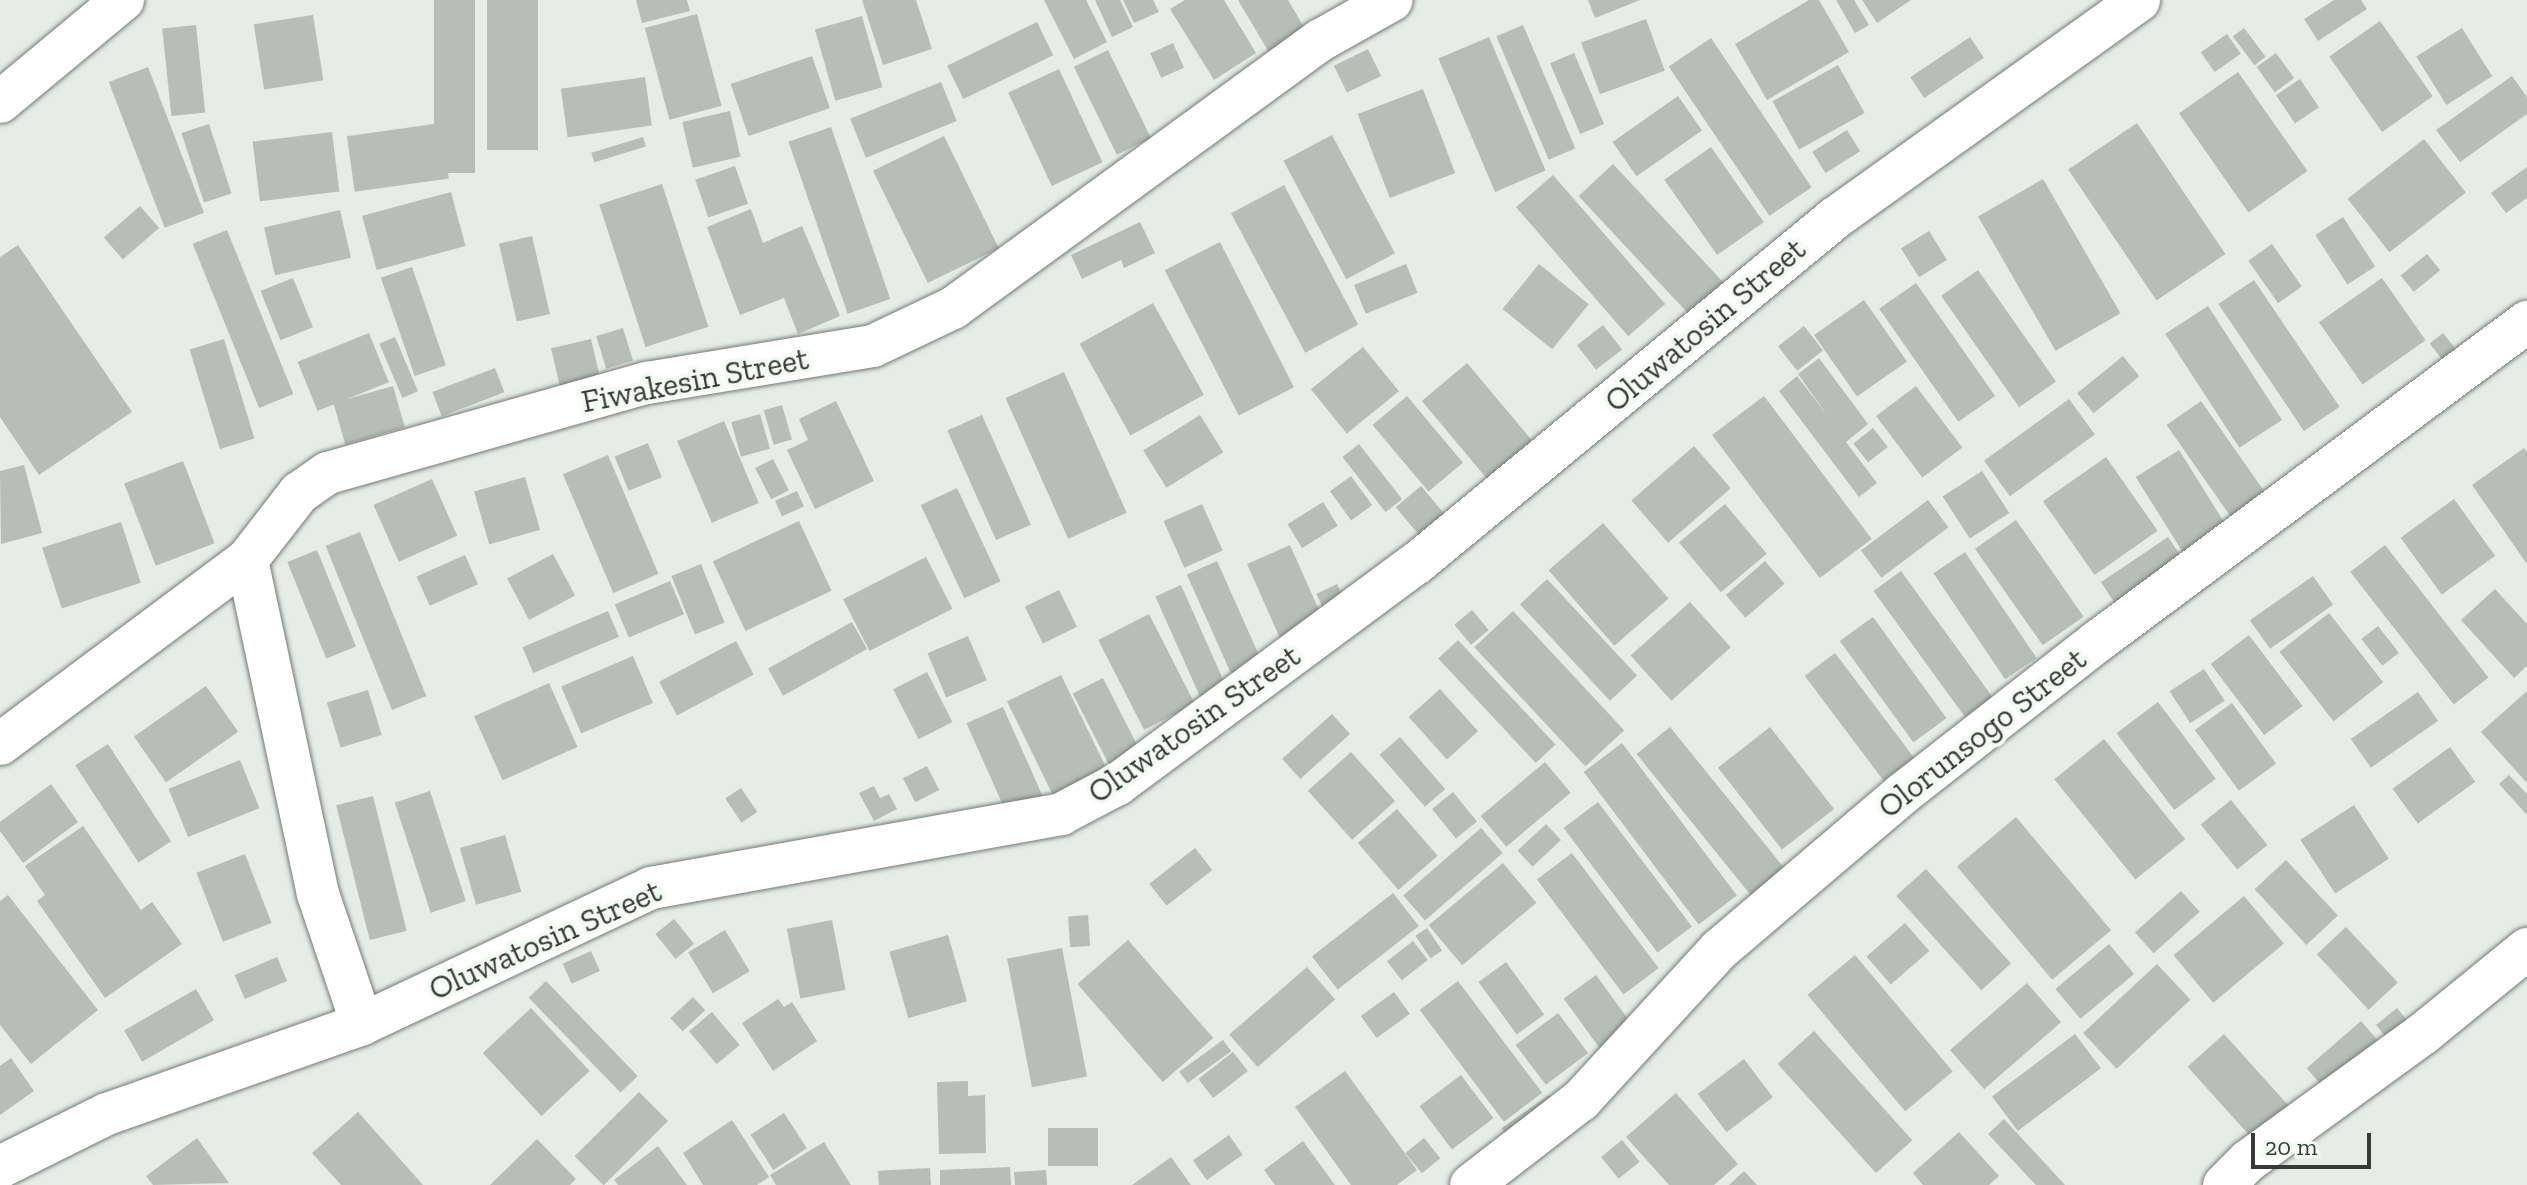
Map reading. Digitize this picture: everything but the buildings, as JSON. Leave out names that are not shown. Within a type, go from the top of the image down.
[{"type":"street","points":[[0,102],[123,0]]},
{"type":"street","name":"Fiwakesin Street","points":[[0,744],[247,560],[299,493],[328,473],[647,383],[873,346],[914,328],[953,308],[1321,40],[1392,0]]},
{"type":"street","name":"Oluwatosin Street","points":[[0,1167],[107,1114],[362,1024],[651,888],[1061,814],[1118,784],[1417,563],[1835,218],[2139,0]]},
{"type":"street","name":"Olorunsogo Street","points":[[1471,1185],[1581,1100],[1719,950],[1902,794],[2098,641],[2527,322]]},
{"type":"street","points":[[247,560],[318,894],[362,1024]]},
{"type":"street","points":[[2224,1185],[2248,1161],[2424,1033],[2527,949]]}]
